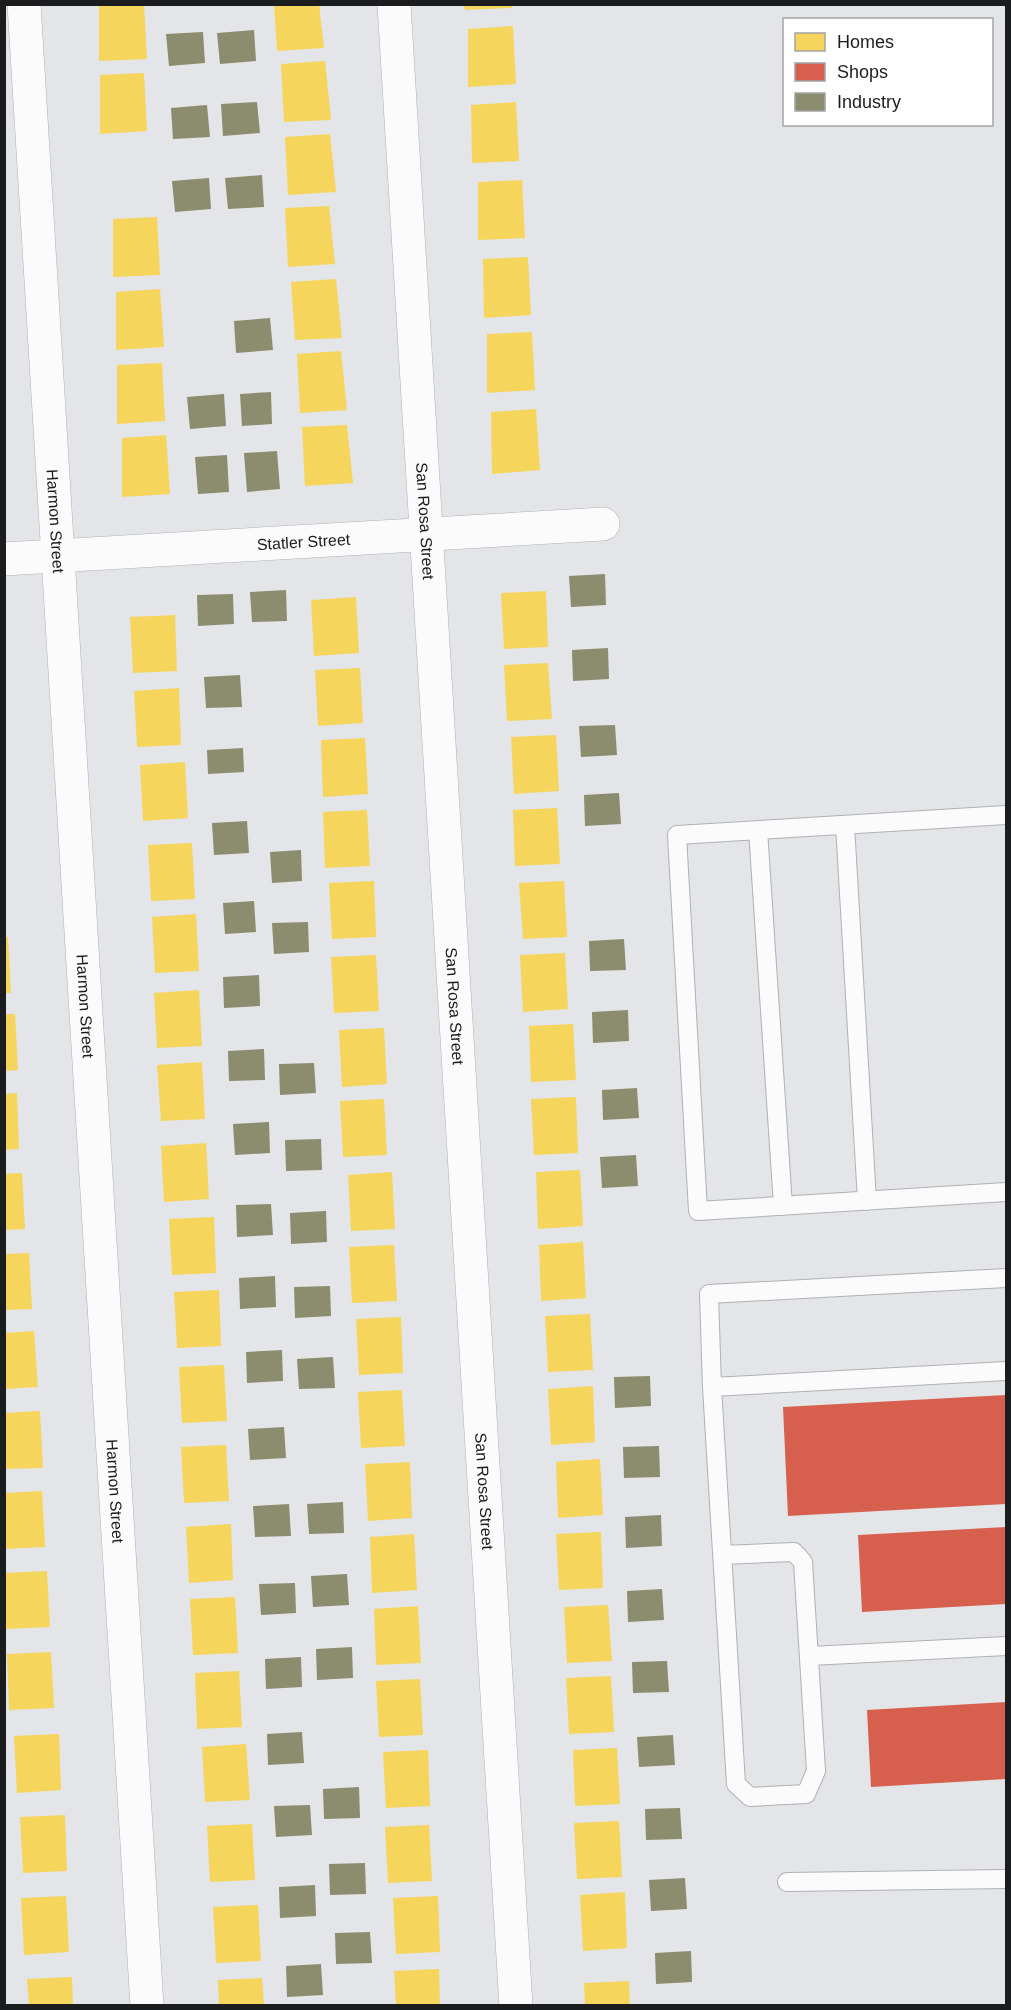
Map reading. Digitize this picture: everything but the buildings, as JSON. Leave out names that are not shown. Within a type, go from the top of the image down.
[{"type":"street","name":"Harmon Street","points":[[24,4],[147,2006]]},
{"type":"street","name":"San Rosa Street","points":[[394,4],[516,2006]]},
{"type":"street","name":"Statler Street","points":[[4,559],[603,524]]},
{"type":"lane","points":[[1006,815],[677,835],[698,1211],[1006,1192]]},
{"type":"lane","points":[[844,825],[867,1201]]},
{"type":"lane","points":[[758,830],[783,1206]]},
{"type":"lane","points":[[723,1555],[794,1552],[803,1562],[816,1771],[806,1794],[750,1797],[736,1784],[712,1387],[709,1294],[1006,1278]]},
{"type":"lane","points":[[712,1387],[1006,1371]]},
{"type":"lane","points":[[810,1656],[1006,1646]]},
{"type":"lane","points":[[787,1882],[1006,1879]]}]
